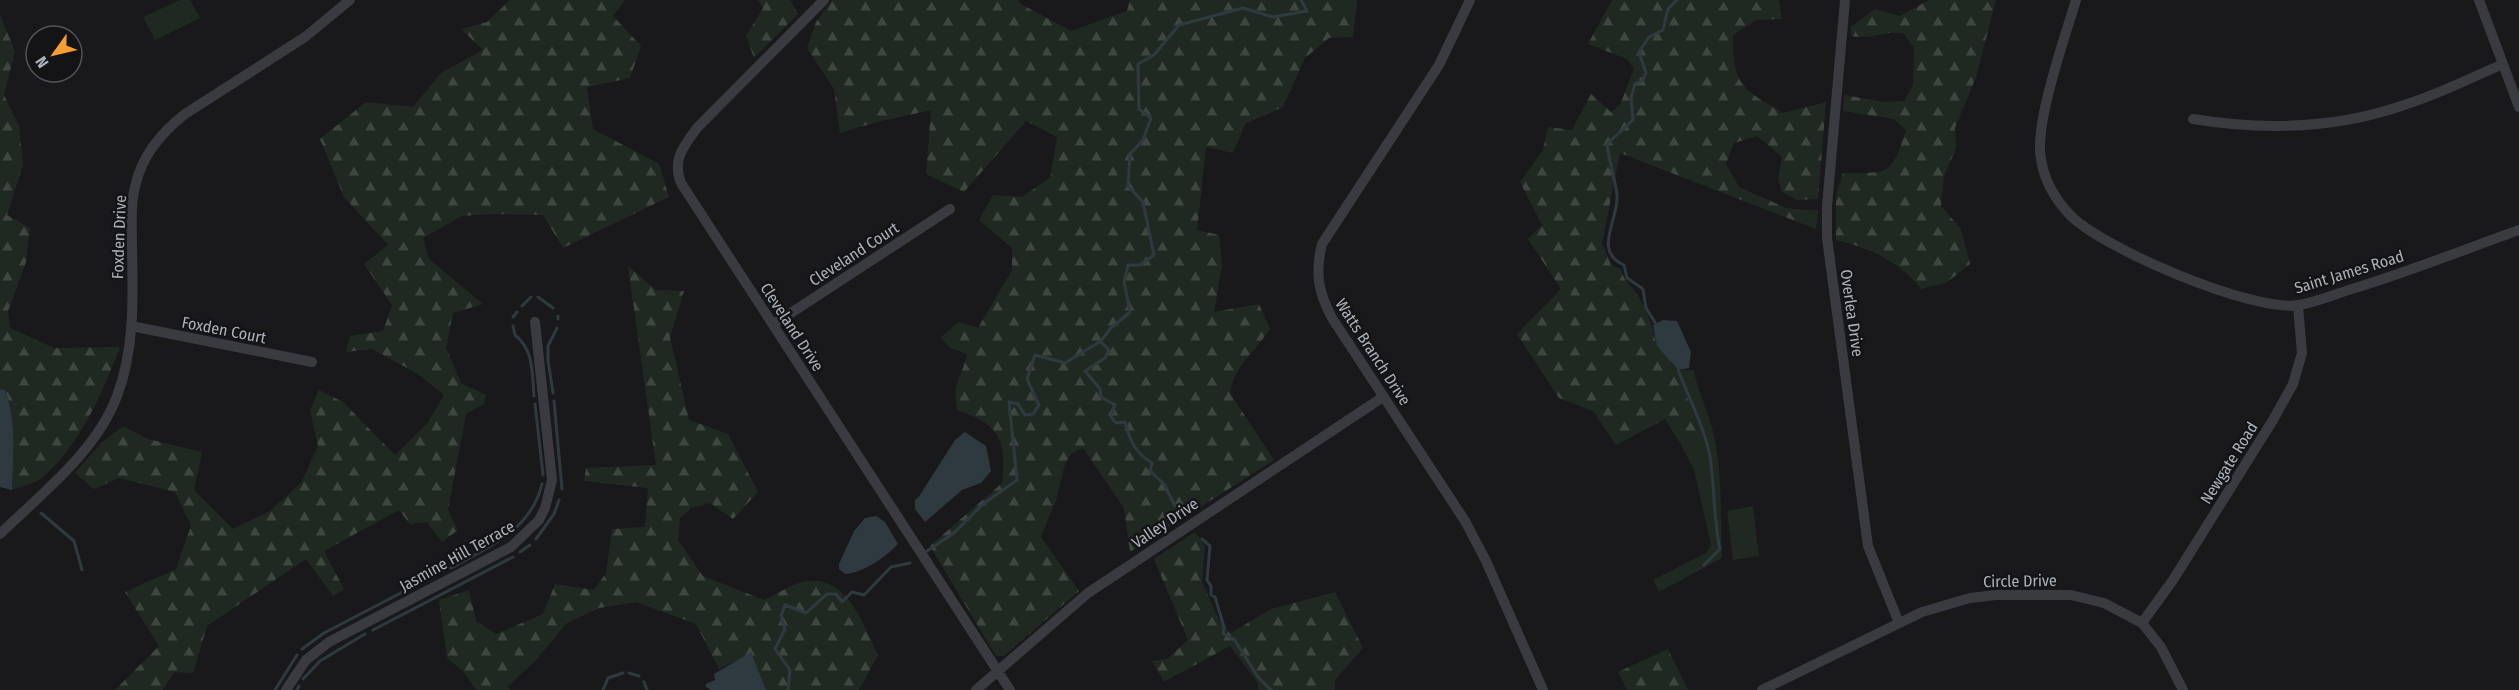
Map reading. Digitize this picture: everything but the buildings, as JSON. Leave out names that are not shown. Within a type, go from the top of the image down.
[{"type":"street","name":"Foxden Drive","points":[[0,534],[95,436],[117,397],[129,357],[132,208],[136,183],[150,150],[185,114],[305,37],[350,0]]},
{"type":"street","name":"Cleveland Drive","points":[[824,0],[697,128],[680,152],[676,171],[681,183],[1010,690]]},
{"type":"street","name":"Watts Branch Drive","points":[[1470,0],[1439,65],[1322,244],[1318,258],[1318,285],[1326,307],[1476,541],[1543,690]]},
{"type":"street","name":"Overlea Drive","points":[[1845,0],[1827,206],[1827,238],[1868,546],[1899,623]]},
{"type":"street","name":"Saint James Road","points":[[2076,0],[2040,130],[2040,156],[2044,173],[2056,198],[2072,217],[2132,254],[2199,284],[2255,302],[2298,306],[2378,281],[2519,230]]},
{"type":"street","points":[[2479,0],[2501,65],[2519,107]]},
{"type":"street","points":[[2193,120],[2274,128],[2342,122],[2409,104],[2501,65]]},
{"type":"street","name":"Cleveland Court","points":[[774,324],[950,209]]},
{"type":"street","name":"Newgate Road","points":[[2142,623],[2179,570],[2293,384],[2302,353],[2298,306]]},
{"type":"street","name":"Jasmine Hill Terrace","points":[[286,690],[306,660],[329,642],[511,547],[539,520],[545,508],[552,480],[535,322]]},
{"type":"street","name":"Foxden Court","points":[[131,326],[312,362]]},
{"type":"street","name":"Valley Drive","points":[[976,690],[1088,593],[1383,397]]},
{"type":"street","name":"Circle Drive","points":[[1762,690],[1942,604],[1996,595],[2071,595],[2104,603],[2142,623],[2161,647],[2183,690]]},
{"type":"green space","points":[[180,0],[190,0],[200,18],[155,40],[143,17]]},
{"type":"green space","points":[[510,0],[625,0],[613,16],[641,46],[630,78],[587,87],[593,129],[659,164],[669,197],[563,248],[543,215],[462,216],[423,238],[429,259],[483,304],[453,313],[446,348],[461,383],[486,395],[484,404],[466,414],[448,510],[458,530],[442,542],[427,522],[410,524],[399,510],[324,551],[344,589],[333,596],[306,559],[207,626],[193,673],[174,672],[163,690],[115,690],[159,646],[125,592],[176,569],[191,526],[175,492],[119,478],[94,489],[75,473],[101,443],[123,426],[148,439],[202,452],[194,490],[233,529],[270,511],[301,483],[318,446],[310,410],[319,390],[343,402],[395,455],[427,424],[444,395],[418,374],[372,349],[346,352],[350,336],[383,331],[392,305],[364,264],[388,245],[344,197],[320,139],[366,102],[413,107],[441,73],[483,50],[461,29],[487,22]]},
{"type":"green space","points":[[758,0],[790,0],[798,14],[754,58],[746,36],[763,8]]},
{"type":"green space","points":[[832,0],[1019,0],[1019,3],[1071,31],[1127,11],[1130,0],[1357,0],[1353,37],[1329,38],[1305,58],[1283,107],[1245,124],[1233,153],[1206,147],[1197,230],[1219,235],[1222,265],[1214,312],[1259,304],[1270,329],[1236,374],[1230,393],[1274,460],[1130,552],[1124,508],[1083,448],[1071,454],[1065,464],[1056,500],[1041,537],[1079,591],[1004,656],[996,656],[930,546],[1002,483],[1003,468],[1001,444],[997,435],[982,421],[957,410],[956,386],[967,354],[950,348],[941,337],[959,322],[978,328],[1012,270],[1012,248],[979,220],[993,195],[1022,197],[1050,178],[1057,137],[1026,121],[964,192],[926,174],[931,110],[840,133],[834,89],[807,48],[816,22]]},
{"type":"green space","points":[[1612,0],[1779,0],[1782,19],[1756,20],[1733,35],[1735,65],[1742,84],[1758,98],[1783,113],[1826,102],[1818,199],[1797,200],[1782,192],[1778,179],[1782,157],[1757,136],[1734,143],[1726,164],[1739,187],[1786,208],[1818,211],[1816,229],[1620,153],[1602,243],[1611,265],[1621,269],[1624,278],[1642,302],[1657,346],[1671,362],[1683,386],[1700,434],[1680,443],[1665,419],[1616,445],[1593,411],[1559,398],[1517,334],[1561,289],[1528,239],[1542,225],[1520,182],[1543,150],[1548,127],[1572,130],[1591,94],[1611,112],[1620,105],[1634,69],[1627,59],[1588,44]]},
{"type":"green space","points":[[1929,0],[1996,0],[1976,77],[1955,128],[1956,148],[1944,176],[1941,206],[1961,229],[1970,264],[1946,283],[1921,289],[1903,271],[1883,257],[1861,247],[1836,240],[1836,195],[1843,173],[1880,172],[1892,164],[1906,130],[1894,119],[1843,111],[1844,95],[1884,102],[1904,101],[1913,85],[1914,48],[1903,33],[1867,37],[1851,36],[1851,27],[1875,9],[1900,16]]},
{"type":"green space","points":[[0,15],[15,51],[4,95],[19,126],[23,165],[7,215],[30,228],[26,262],[8,311],[10,328],[54,348],[120,347],[98,400],[68,450],[42,478],[12,490],[11,414],[5,390],[0,389]]},
{"type":"green space","points":[[628,266],[656,290],[684,291],[670,337],[689,420],[728,434],[758,492],[733,519],[710,503],[691,508],[680,518],[678,540],[703,576],[764,600],[808,581],[822,582],[834,587],[844,595],[860,618],[878,655],[859,690],[766,690],[751,653],[719,669],[696,624],[636,602],[599,608],[567,623],[536,660],[508,686],[510,690],[476,690],[464,672],[447,658],[439,600],[469,590],[476,621],[496,634],[543,614],[555,584],[594,590],[606,573],[612,529],[645,527],[648,488],[584,481],[586,468],[656,465]]},
{"type":"green space","points":[[1674,367],[1678,370],[1694,370],[1712,428],[1719,476],[1722,558],[1659,592],[1653,580],[1706,553],[1711,545],[1694,470],[1680,443],[1700,434]]},
{"type":"green space","points":[[1753,506],[1759,556],[1733,560],[1727,511]]},
{"type":"green space","points":[[1195,532],[1205,546],[1202,582],[1221,624],[1231,633],[1271,609],[1335,592],[1363,648],[1335,680],[1335,690],[1258,690],[1258,683],[1230,646],[1164,682],[1152,661],[1167,659],[1188,640],[1154,559]]},
{"type":"green space","points":[[1668,649],[1688,690],[1627,690],[1618,672]]},
{"type":"shaded area","points":[[1663,320],[1677,321],[1691,352],[1689,368],[1678,370],[1657,346],[1653,325]]},
{"type":"shaded area","points":[[0,389],[5,390],[11,414],[12,490],[0,487]]},
{"type":"shaded area","points":[[965,432],[986,446],[991,471],[981,483],[962,490],[925,522],[915,509],[915,500],[955,440]]},
{"type":"shaded area","points":[[876,516],[885,522],[898,544],[874,564],[845,574],[839,569],[839,564],[854,531],[865,518]]},
{"type":"shaded area","points":[[751,652],[766,690],[711,690],[706,687],[706,684],[715,680],[714,674]]},
{"type":"waterway","points":[[927,551],[954,533],[983,504],[1017,480],[1009,402],[1018,404],[1025,415],[1033,414],[1039,405],[1027,379],[1035,355],[1065,363],[1101,341],[1110,329],[1130,312],[1124,281],[1128,265],[1140,265],[1154,255],[1143,202],[1128,186],[1130,154],[1143,140],[1151,118],[1139,109],[1138,64],[1154,55],[1179,25],[1243,8],[1273,17],[1307,11],[1301,0]]},
{"type":"waterway","points":[[1656,324],[1646,308],[1643,289],[1627,278],[1624,265],[1610,252],[1609,234],[1617,205],[1617,195],[1607,144],[1633,120],[1631,98],[1635,84],[1643,80],[1646,73],[1639,52],[1649,37],[1663,30],[1668,9],[1677,0]]},
{"type":"waterway","points":[[522,306],[531,297]]},
{"type":"waterway","points":[[538,297],[553,308]]},
{"type":"waterway","points":[[513,317],[517,312]]},
{"type":"waterway","points":[[513,326],[515,335],[529,355],[534,396]]},
{"type":"waterway","points":[[553,393],[548,346],[557,328]]},
{"type":"waterway","points":[[1101,342],[1109,350],[1105,358],[1085,371],[1100,389],[1101,397],[1115,405],[1111,417],[1116,423],[1125,422],[1134,445],[1141,455],[1152,463],[1150,471],[1164,484],[1175,506]]},
{"type":"waterway","points":[[1678,370],[1705,436],[1712,469],[1720,549],[1704,565]]},
{"type":"waterway","points":[[554,401],[562,489]]},
{"type":"waterway","points":[[535,404],[543,475]]},
{"type":"waterway","points":[[451,568],[494,544],[518,525],[528,514],[542,484]]},
{"type":"waterway","points":[[536,539],[554,514],[559,500]]},
{"type":"waterway","points":[[41,513],[74,541],[82,570]]},
{"type":"waterway","points":[[1202,539],[1210,546],[1207,580],[1224,627],[1223,634],[1234,639],[1258,677],[1271,690]]},
{"type":"waterway","points":[[520,552],[530,545]]},
{"type":"waterway","points":[[373,630],[513,557]]},
{"type":"waterway","points":[[788,690],[790,670],[775,649],[785,629],[781,616],[785,605],[806,613],[827,594],[836,594],[842,602],[852,592],[864,595],[891,567],[910,563]]},
{"type":"waterway","points":[[302,649],[324,633],[443,571]]},
{"type":"waterway","points":[[303,679],[320,661],[365,634]]},
{"type":"waterway","points":[[275,690],[297,655]]},
{"type":"waterway","points":[[603,690],[608,678],[623,673]]},
{"type":"waterway","points":[[629,673],[639,676]]},
{"type":"waterway","points":[[644,682],[647,690]]},
{"type":"waterway","points":[[297,690],[299,686]]}]
